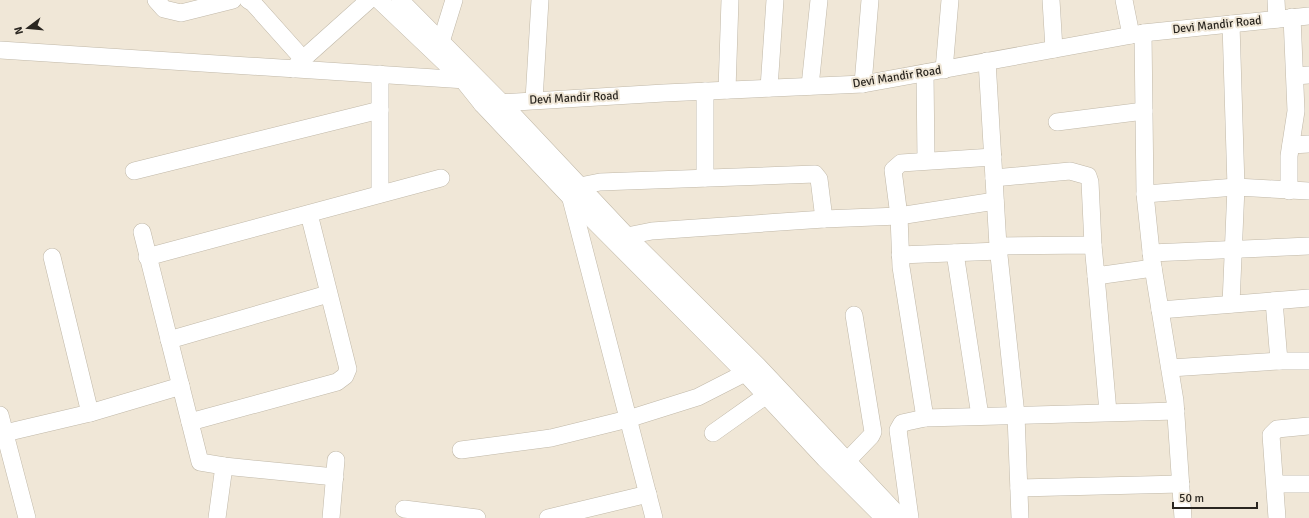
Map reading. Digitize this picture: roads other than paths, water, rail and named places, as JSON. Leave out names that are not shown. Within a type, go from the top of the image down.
[{"type":"street","points":[[156,0],[164,10],[180,13],[233,0]]},
{"type":"street","points":[[248,0],[253,2],[298,64]]},
{"type":"street","points":[[298,64],[368,0]]},
{"type":"street","points":[[379,0],[470,80],[501,102],[575,192],[745,373],[772,392],[846,462],[901,518]]},
{"type":"street","points":[[400,0],[442,42],[470,80],[482,104],[575,192],[627,236],[772,392],[884,518]]},
{"type":"street","points":[[442,42],[454,0]]},
{"type":"street","points":[[534,100],[540,0]]},
{"type":"street","points":[[727,90],[730,0]]},
{"type":"street","points":[[769,88],[775,0]]},
{"type":"street","points":[[810,86],[819,0]]},
{"type":"street","points":[[863,84],[870,0]]},
{"type":"street","points":[[944,70],[950,0]]},
{"type":"street","points":[[1051,0],[1054,49]]},
{"type":"street","points":[[1124,0],[1137,34],[1144,110],[1145,194],[1152,260],[1176,411],[1183,518]]},
{"type":"street","points":[[1276,0],[1293,17],[1302,76],[1303,111],[1291,145],[1289,156],[1289,190]]},
{"type":"street","name":"Devi Mandir Road","points":[[482,104],[705,91],[863,84],[1137,34],[1293,17]]},
{"type":"street","points":[[1231,304],[1236,187],[1232,24]]},
{"type":"street","points":[[0,50],[298,64],[380,74],[470,80]]},
{"type":"street","points":[[987,62],[998,248],[1016,415],[1020,518]]},
{"type":"street","points":[[924,73],[926,160]]},
{"type":"street","points":[[380,74],[380,194]]},
{"type":"street","points":[[705,91],[705,178]]},
{"type":"street","points":[[134,171],[380,110]]},
{"type":"street","points":[[1056,122],[1144,110]]},
{"type":"street","points":[[1291,145],[1309,144]]},
{"type":"street","points":[[925,418],[900,255],[898,216],[893,170],[901,163],[926,160],[993,157]]},
{"type":"street","points":[[994,178],[1070,171],[1088,176],[1090,182],[1093,245],[1108,412]]},
{"type":"street","points":[[575,192],[600,182],[815,174],[819,179],[824,219]]},
{"type":"street","points":[[147,257],[441,178]]},
{"type":"street","points":[[1145,194],[1236,187],[1309,191]]},
{"type":"street","points":[[575,192],[628,419],[654,518]]},
{"type":"street","points":[[627,236],[652,231],[824,219],[898,216],[995,201]]},
{"type":"street","points":[[190,422],[337,382],[345,376],[348,369],[308,214]]},
{"type":"street","points":[[142,232],[147,257],[200,462],[224,466],[335,477]]},
{"type":"street","points":[[900,255],[955,253],[998,248],[1093,245]]},
{"type":"street","points":[[1096,276],[1152,260],[1233,249],[1309,246]]},
{"type":"street","points":[[955,253],[980,416]]},
{"type":"street","points":[[52,257],[90,413]]},
{"type":"street","points":[[169,340],[328,294]]},
{"type":"street","points":[[1160,310],[1309,298]]},
{"type":"street","points":[[1274,301],[1279,361]]},
{"type":"street","points":[[846,462],[868,440],[873,432],[854,315]]},
{"type":"street","points":[[1170,368],[1279,361],[1309,361]]},
{"type":"street","points":[[461,450],[551,438],[628,419],[698,397],[745,373]]},
{"type":"street","points":[[5,433],[90,413],[181,386]]},
{"type":"street","points":[[713,433],[772,392]]},
{"type":"street","points":[[910,518],[910,508],[898,430],[902,423],[925,418],[1176,411]]},
{"type":"street","points":[[0,415],[27,518]]},
{"type":"street","points":[[1277,518],[1276,484],[1271,435],[1277,429],[1309,426]]},
{"type":"street","points":[[330,518],[336,460]]},
{"type":"street","points":[[216,518],[224,466]]},
{"type":"street","points":[[1019,488],[1181,484]]},
{"type":"street","points":[[1276,484],[1309,484]]},
{"type":"street","points":[[548,518],[648,494]]},
{"type":"street","points":[[404,509],[476,518]]}]
